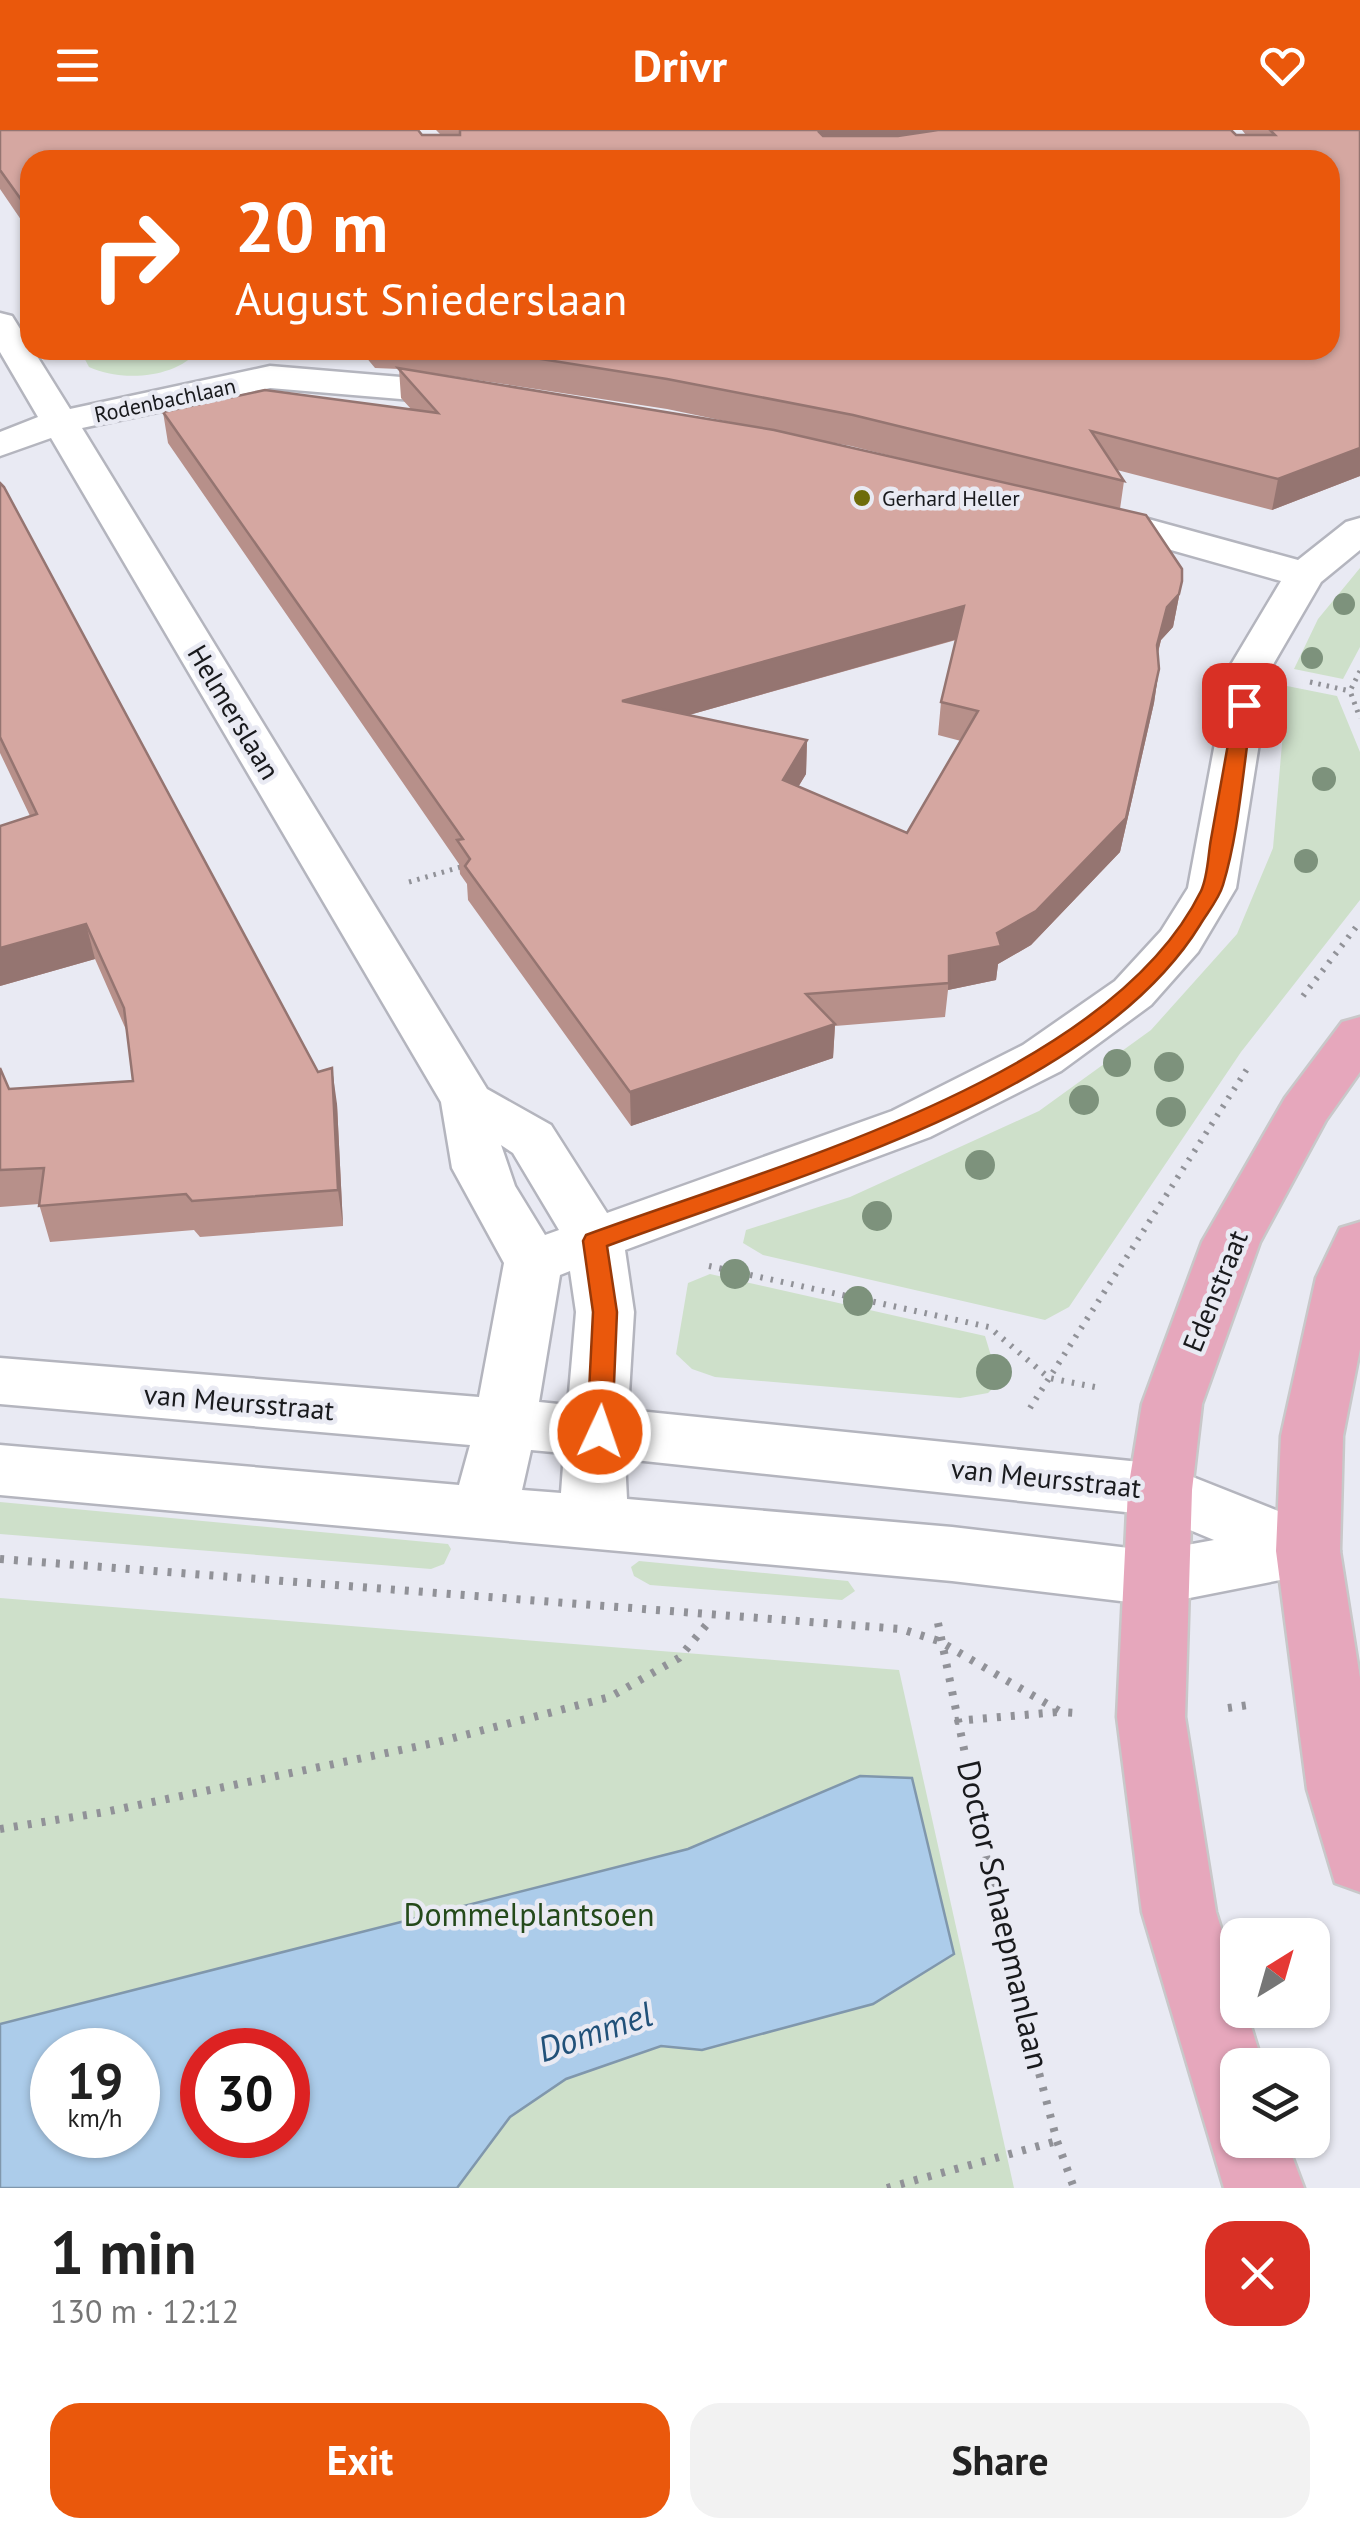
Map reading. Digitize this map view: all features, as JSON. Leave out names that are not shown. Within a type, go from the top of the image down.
[{"type":"main road","name":"Edenstraat","points":[[1154,1578],[1160,1490],[1172,1404],[1231,1242],[1304,1111],[1360,1034]]},
{"type":"main road","points":[[1360,1243],[1345,1278],[1312,1436],[1308,1551],[1342,1788],[1360,1859]]},
{"type":"main road","points":[[1154,1578],[1151,1718],[1179,1912],[1220,2050]]},
{"type":"main road","points":[[1254,2158],[1264,2188]]},
{"type":"street","name":"Helmerslaan","points":[[0,324],[20,357]]},
{"type":"street","name":"Helmerslaan","points":[[22,360],[468,1102],[532,1139],[595,1241],[605,1312],[600,1432],[592,1491],[605,1523]]},
{"type":"street","name":"Rodenbachlaan","points":[[0,445],[60,422],[259,364],[341,380],[502,397]]},
{"type":"street","points":[[1050,506],[1305,575]]},
{"type":"street","points":[[475,1513],[494,1484],[533,1262],[911,1124],[1042,1058],[1133,993],[1180,941],[1212,888],[1250,668],[1305,575],[1360,530]]},
{"type":"street","name":"Helmerslaan","points":[[468,1102],[469,1146],[496,1204],[533,1262]]},
{"type":"street","name":"van Meursstraat","points":[[0,1381],[600,1432],[1160,1490],[1308,1551]]},
{"type":"street","points":[[0,1470],[952,1554],[1154,1578],[1308,1551]]},
{"type":"path","points":[[1360,671],[1350,691],[1360,718]]},
{"type":"path","points":[[348,900],[476,863]]},
{"type":"path","points":[[1294,1008],[1360,922]]},
{"type":"path","points":[[595,1241],[989,1327],[1049,1378],[1249,1066]]},
{"type":"path","points":[[0,1559],[901,1629],[939,1641],[1062,1712],[955,1721]]},
{"type":"path","points":[[0,1829],[105,1812],[434,1744],[610,1696],[679,1658],[713,1616]]},
{"type":"path","name":"Doctor Schaepmanlaan","points":[[939,1641],[955,1721],[966,1751],[1002,1933],[1056,2141],[1074,2188]]},
{"type":"path","points":[[886,2188],[1056,2141]]},
{"type":"green space","points":[[85,360],[189,360],[147,375],[116,375],[89,367]]},
{"type":"green space","points":[[1360,568],[1360,647],[1343,679],[1294,669],[1318,619]]},
{"type":"green space","points":[[1287,686],[1337,696],[1360,752],[1360,900],[1241,1052],[1069,1307],[1045,1320],[763,1255],[743,1243],[746,1230],[850,1197],[1039,1111],[1151,1030],[1237,934],[1273,848]]},
{"type":"green space","points":[[710,1274],[985,1336],[999,1382],[988,1393],[960,1398],[715,1377],[692,1369],[676,1354],[688,1283]]},
{"type":"green space","points":[[0,1502],[448,1544],[451,1549],[444,1564],[431,1569],[0,1534]]},
{"type":"green space","points":[[639,1561],[848,1581],[855,1591],[842,1600],[650,1585],[634,1576],[631,1567]]},
{"type":"green space","name":"Dommelplantsoen","points":[[0,1598],[899,1670],[1014,2188],[0,2188]]},
{"type":"water","name":"Dommel","points":[[860,1776],[912,1778],[954,1954],[873,2004],[702,2050],[661,2046],[566,2079],[510,2117],[457,2188],[0,2188],[0,2024],[688,1849]]},
{"type":"building","points":[[0,130],[418,130],[422,135],[460,135],[460,130],[822,130],[819,132],[823,136],[898,136],[938,130],[1231,130],[1236,135],[1275,135],[1270,130],[1360,130],[1360,448],[1278,479],[1091,431],[1124,481],[853,415],[547,360],[1340,360],[1340,150],[20,150],[20,198],[0,170]]},
{"type":"building","points":[[398,368],[774,430],[1146,515],[1182,569],[1182,581],[1179,594],[1167,607],[1157,645],[1159,669],[1126,818],[1036,911],[997,933],[1001,946],[949,956],[949,983],[806,994],[835,1024],[630,1092],[465,866],[470,859],[457,840],[463,839],[163,412],[265,390],[438,413]],"holes":[[[964,606],[941,702],[978,711],[907,833],[783,780],[807,740],[622,701]]]},
{"type":"building","points":[[0,483],[318,1072],[332,1068],[338,1190],[192,1201],[186,1194],[39,1206],[44,1168],[0,1170],[0,1068],[9,1089],[133,1081],[124,1008],[86,924],[0,948],[0,826],[37,814],[0,737]]},
{"type":"place","name":"Gerhard Heller","points":[[862,498]]},
{"type":"route","points":[[600,1432],[605,1312],[595,1241],[911,1124],[1042,1058],[1133,993],[1180,941],[1212,888],[1244,705]]}]
